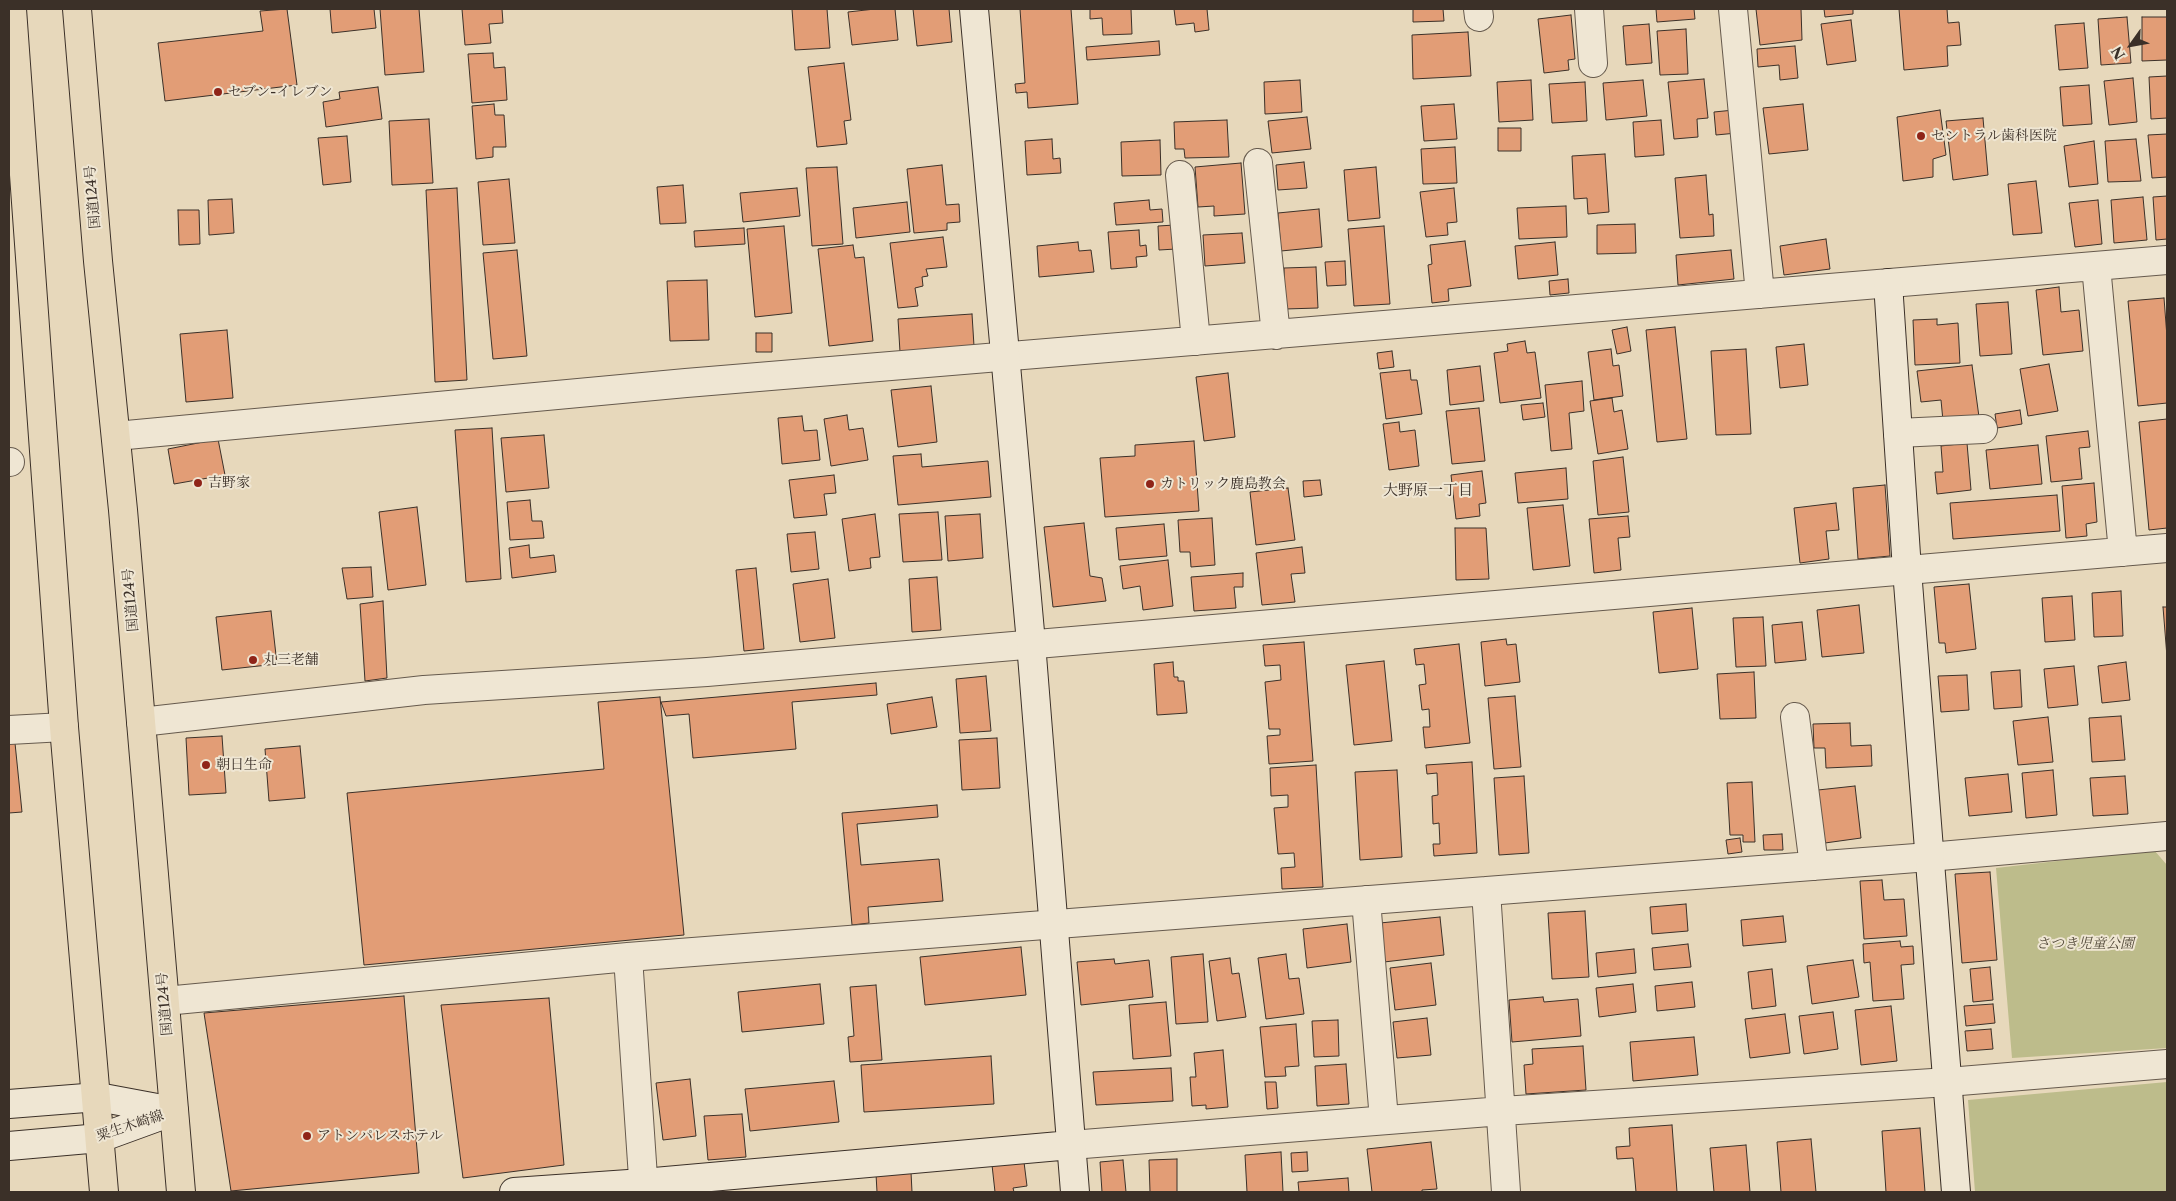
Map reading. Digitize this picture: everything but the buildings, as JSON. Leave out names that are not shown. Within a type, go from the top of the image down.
[{"type":"highway","points":[[12,9],[64,727],[98,1097],[104,1192]]},
{"type":"highway","name":"国道124号","points":[[77,9],[181,1192]]},
{"type":"street","points":[[974,9],[1031,643],[1075,1192]]},
{"type":"street","points":[[1589,9],[1594,63]]},
{"type":"street","points":[[1733,9],[1760,294]]},
{"type":"street","points":[[1258,163],[1276,335]]},
{"type":"street","points":[[1180,175],[1196,341]]},
{"type":"street","points":[[116,436],[686,383],[2167,260]]},
{"type":"street","points":[[2096,266],[2123,552]]},
{"type":"street","points":[[1888,283],[1907,570],[1956,1192]]},
{"type":"street","points":[[1898,433],[1983,429]]},
{"type":"street","points":[[141,722],[424,690],[707,672],[2167,548]]},
{"type":"street","points":[[1795,717],[1814,866]]},
{"type":"street","points":[[9,730],[64,727]]},
{"type":"street","points":[[165,1001],[628,957],[1929,857],[2167,836]]},
{"type":"street","points":[[1486,891],[1506,1192]]},
{"type":"street","points":[[1366,900],[1384,1120]]},
{"type":"street","points":[[628,957],[644,1188]]},
{"type":"street","points":[[514,1192],[644,1188],[1071,1145],[1502,1110],[1948,1082],[2167,1064]]},
{"type":"street","name":"粟生木崎線","points":[[9,1104],[98,1097],[174,1111]]},
{"type":"street","name":"粟生木崎線","points":[[9,1146],[100,1138],[174,1111]]},
{"type":"green space","name":"さつき児童公園","points":[[2154,850],[2167,865],[2167,1048],[2012,1058],[1996,868]]},
{"type":"green space","points":[[2167,1082],[2167,1192],[1975,1192],[1968,1100]]},
{"type":"place","name":"セブン-イレブン","points":[[218,92]]},
{"type":"place","name":"セントラル歯科医院","points":[[1921,136]]},
{"type":"place","name":"吉野家","points":[[198,483]]},
{"type":"place","name":"カトリック鹿島教会","points":[[1150,484]]},
{"type":"place","name":"丸三老舗","points":[[253,660]]},
{"type":"place","name":"朝日生命","points":[[206,765]]},
{"type":"place","name":"アトンパレスホテル","points":[[307,1136]]},
{"type":"district","name":"大野原一丁目","points":[[1428,491]]}]
